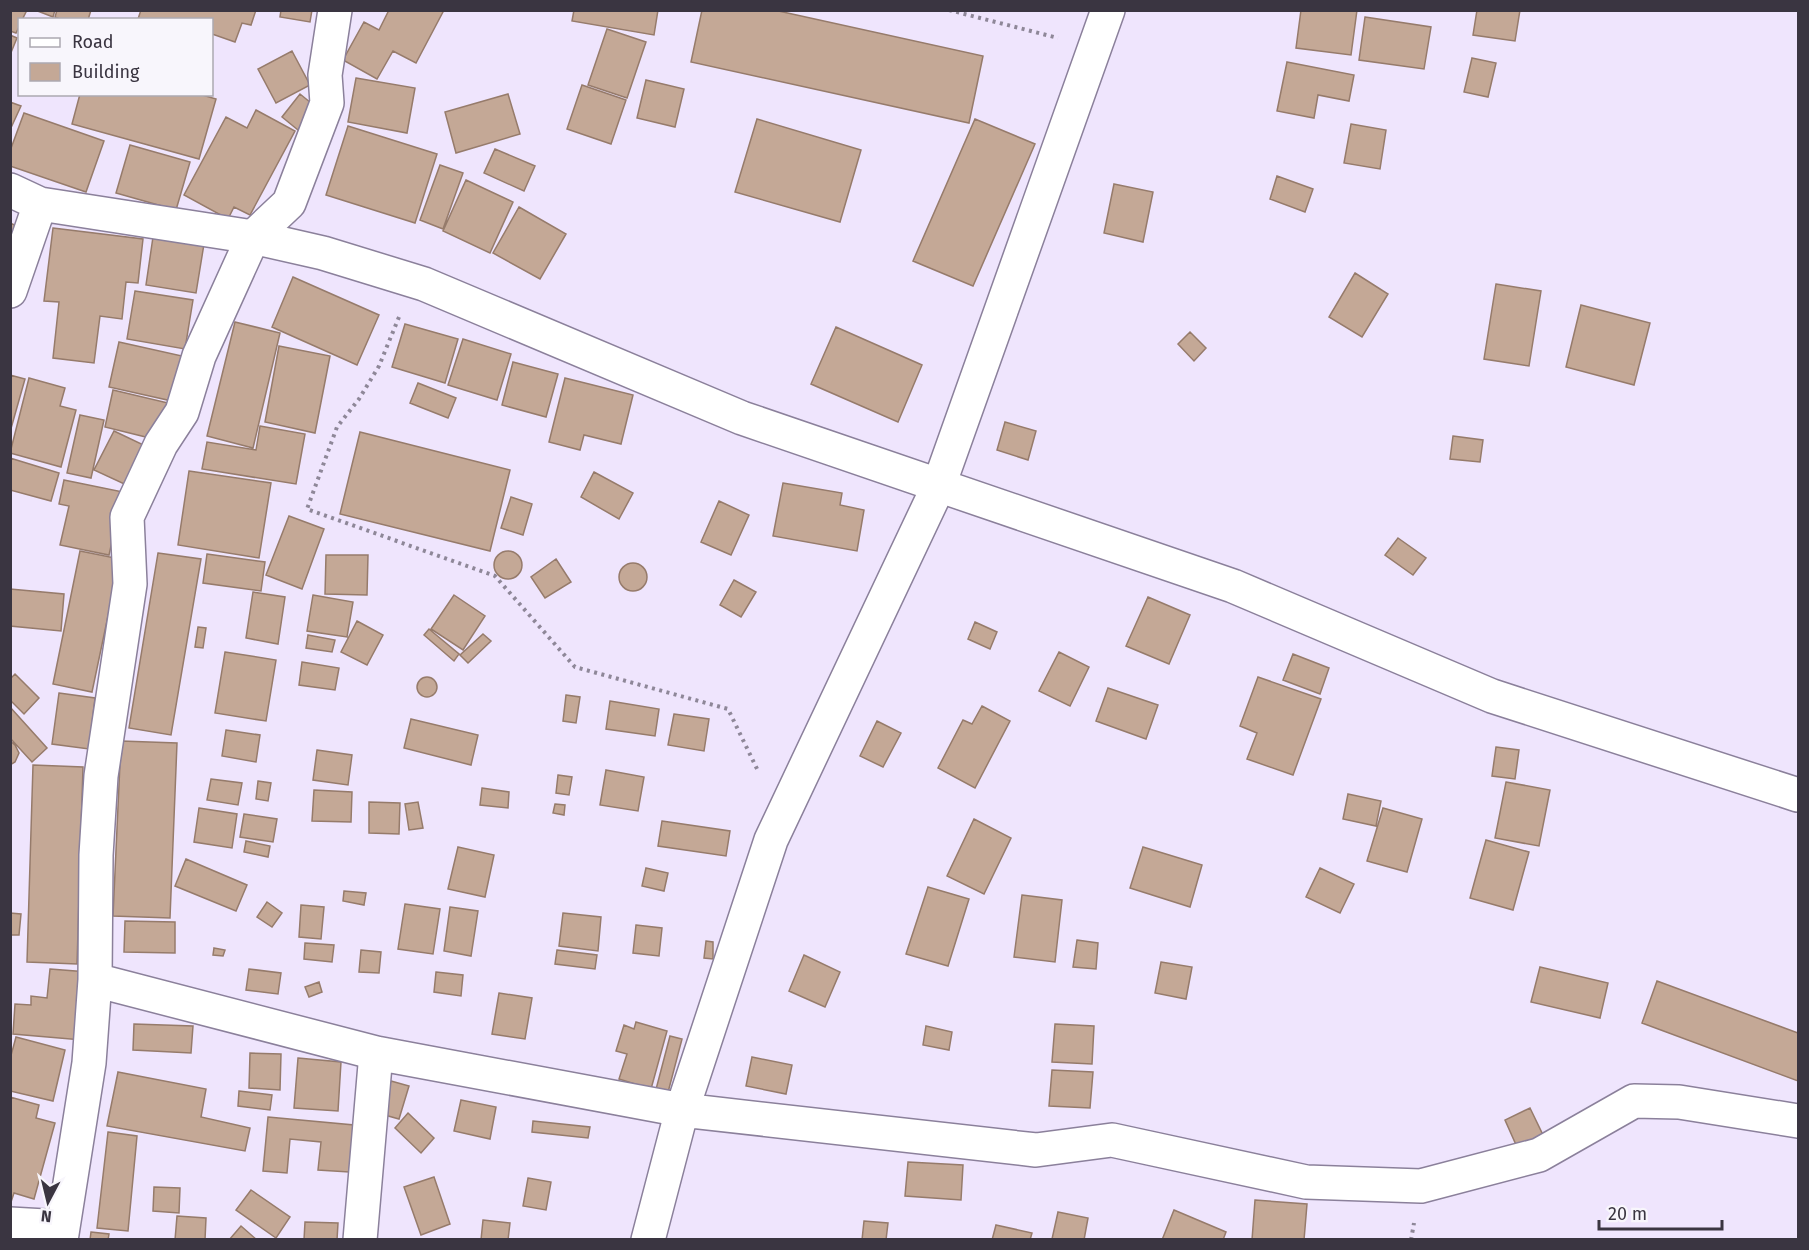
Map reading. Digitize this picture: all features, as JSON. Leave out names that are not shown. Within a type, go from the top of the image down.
[{"type":"street","points":[[10,1224],[62,1233],[89,1064],[95,980],[96,855],[101,776],[130,584],[127,518],[160,444],[182,412],[199,356],[253,237],[289,203],[327,103],[325,75],[335,10]]},
{"type":"street","points":[[648,1239],[682,1110],[771,840],[939,485],[1108,10]]},
{"type":"street","points":[[10,190],[40,204],[253,237],[323,253],[423,284],[742,418],[1233,586],[1492,696],[1798,795]]},
{"type":"street","points":[[10,291],[40,204]]},
{"type":"street","points":[[95,980],[376,1053],[682,1110],[1036,1150],[1112,1140],[1306,1182],[1421,1186],[1539,1155],[1634,1101],[1679,1102],[1798,1121]]},
{"type":"street","points":[[360,1239],[376,1053]]},
{"type":"path","points":[[949,10],[1093,49]]},
{"type":"path","points":[[423,284],[399,317],[374,374],[359,399],[337,426],[307,510],[495,576],[575,667],[728,709],[781,817]]},
{"type":"building","points":[[10,10],[27,10],[23,18],[18,18],[16,33],[10,31]]},
{"type":"building","points":[[35,10],[55,10],[53,17]]},
{"type":"building","points":[[57,10],[91,10],[89,18],[55,17]]},
{"type":"building","points":[[141,10],[256,10],[251,25],[242,23],[235,42],[213,34],[213,18],[138,18]]},
{"type":"building","points":[[281,10],[312,10],[310,22],[280,17]]},
{"type":"building","points":[[389,10],[444,10],[416,63],[393,51],[377,79],[343,60],[364,22],[379,30]]},
{"type":"building","points":[[574,10],[658,10],[654,35],[572,21]]},
{"type":"building","points":[[702,10],[774,10],[983,56],[969,123],[691,62]]},
{"type":"building","points":[[1301,10],[1357,10],[1351,55],[1296,48]]},
{"type":"building","points":[[1477,10],[1520,10],[1515,41],[1473,35]]},
{"type":"building","points":[[1365,17],[1431,27],[1424,69],[1359,60]]},
{"type":"building","points":[[607,29],[646,42],[627,98],[588,85]]},
{"type":"building","points":[[10,35],[17,38],[10,55]]},
{"type":"building","points":[[292,51],[310,85],[276,103],[258,69]]},
{"type":"building","points":[[1472,58],[1496,63],[1488,97],[1464,92]]},
{"type":"building","points":[[1287,62],[1354,75],[1349,101],[1318,95],[1314,118],[1277,111]]},
{"type":"building","points":[[356,78],[415,88],[407,133],[348,122]]},
{"type":"building","points":[[646,80],[684,89],[675,127],[637,118]]},
{"type":"building","points":[[582,85],[626,100],[611,144],[567,129]]},
{"type":"building","points":[[300,94],[316,107],[298,130],[282,117]]},
{"type":"building","points":[[508,94],[520,134],[456,153],[445,112]]},
{"type":"building","points":[[79,96],[206,96],[216,99],[199,159],[72,124]]},
{"type":"building","points":[[10,102],[21,106],[10,130]]},
{"type":"building","points":[[256,110],[295,131],[250,215],[234,207],[228,219],[184,195],[226,117],[247,128]]},
{"type":"building","points":[[24,113],[104,141],[86,192],[10,166],[10,151]]},
{"type":"building","points":[[757,119],[861,150],[840,222],[735,192]]},
{"type":"building","points":[[975,119],[1035,144],[973,286],[913,261]]},
{"type":"building","points":[[1351,124],[1386,130],[1380,169],[1344,163]]},
{"type":"building","points":[[348,126],[437,154],[415,223],[326,195]]},
{"type":"building","points":[[130,145],[190,162],[176,210],[116,193]]},
{"type":"building","points":[[495,149],[535,166],[524,191],[484,173]]},
{"type":"building","points":[[440,165],[463,173],[443,229],[420,220]]},
{"type":"building","points":[[1277,176],[1313,189],[1305,212],[1270,199]]},
{"type":"building","points":[[466,180],[513,202],[490,253],[443,231]]},
{"type":"building","points":[[1114,184],[1153,192],[1143,242],[1104,233]]},
{"type":"building","points":[[519,207],[566,234],[540,279],[493,253]]},
{"type":"building","points":[[10,223],[17,226],[10,239]]},
{"type":"building","points":[[53,228],[143,239],[138,283],[126,282],[122,319],[100,316],[94,363],[53,358],[59,302],[44,301]]},
{"type":"building","points":[[153,237],[204,244],[196,293],[146,285]]},
{"type":"building","points":[[1355,273],[1388,294],[1362,337],[1329,317]]},
{"type":"building","points":[[293,277],[379,315],[357,365],[272,327]]},
{"type":"building","points":[[1496,284],[1541,291],[1529,366],[1484,359]]},
{"type":"building","points":[[135,291],[193,300],[185,349],[127,339]]},
{"type":"building","points":[[1581,305],[1650,323],[1634,385],[1566,367]]},
{"type":"building","points":[[235,322],[280,333],[253,448],[207,436]]},
{"type":"building","points":[[405,324],[458,339],[445,383],[392,367]]},
{"type":"building","points":[[836,327],[922,365],[898,422],[811,384]]},
{"type":"building","points":[[1190,332],[1206,348],[1194,361],[1178,344]]},
{"type":"building","points":[[463,339],[511,354],[497,400],[448,385]]},
{"type":"building","points":[[119,342],[182,356],[172,401],[109,387]]},
{"type":"building","points":[[279,346],[330,356],[315,433],[265,422]]},
{"type":"building","points":[[513,362],[558,374],[546,417],[502,405]]},
{"type":"building","points":[[10,375],[25,379],[10,432]]},
{"type":"building","points":[[29,378],[65,388],[60,406],[76,410],[61,467],[10,453]]},
{"type":"building","points":[[565,378],[633,395],[621,444],[584,435],[580,450],[549,442]]},
{"type":"building","points":[[418,383],[456,398],[448,418],[410,403]]},
{"type":"building","points":[[113,390],[168,403],[158,440],[105,427]]},
{"type":"building","points":[[80,415],[104,420],[91,478],[67,473]]},
{"type":"building","points":[[1005,422],[1036,431],[1028,460],[997,450]]},
{"type":"building","points":[[260,426],[305,434],[296,484],[202,469],[207,442],[256,450]]},
{"type":"building","points":[[114,431],[152,449],[133,488],[94,470]]},
{"type":"building","points":[[360,432],[510,470],[490,551],[340,514]]},
{"type":"building","points":[[1453,436],[1483,440],[1480,462],[1450,459]]},
{"type":"building","points":[[10,458],[59,473],[51,501],[10,490]]},
{"type":"building","points":[[189,471],[271,483],[259,558],[178,545]]},
{"type":"building","points":[[594,472],[633,493],[619,519],[581,497]]},
{"type":"building","points":[[64,480],[123,492],[109,555],[60,545],[69,506],[59,504]]},
{"type":"building","points":[[783,483],[842,493],[840,505],[864,510],[857,551],[773,536]]},
{"type":"building","points":[[511,497],[532,504],[523,535],[501,528]]},
{"type":"building","points":[[719,501],[749,515],[731,555],[701,542]]},
{"type":"building","points":[[289,516],[324,529],[302,589],[266,575]]},
{"type":"building","points":[[1398,538],[1426,558],[1413,575],[1385,555]]},
{"type":"building","points":[[80,551],[120,559],[92,692],[53,684]]},
{"type":"building","points":[[508,551],[518,555],[522,565],[518,575],[508,579],[498,575],[494,565],[498,555]]},
{"type":"building","points":[[158,553],[201,559],[171,735],[129,728]]},
{"type":"building","points":[[207,554],[265,562],[261,591],[203,583]]},
{"type":"building","points":[[326,555],[368,555],[367,595],[325,594]]},
{"type":"building","points":[[556,559],[571,582],[545,598],[531,577]]},
{"type":"building","points":[[633,563],[643,567],[647,577],[643,587],[633,591],[623,587],[619,577],[623,567]]},
{"type":"building","points":[[734,580],[756,592],[741,617],[720,605]]},
{"type":"building","points":[[10,589],[64,594],[61,631],[10,626]]},
{"type":"building","points":[[253,592],[285,597],[278,644],[246,638]]},
{"type":"building","points":[[313,595],[353,602],[347,637],[307,631]]},
{"type":"building","points":[[454,595],[485,616],[463,650],[431,629]]},
{"type":"building","points":[[1148,597],[1190,615],[1169,664],[1126,646]]},
{"type":"building","points":[[357,621],[383,635],[367,665],[341,652]]},
{"type":"building","points":[[975,622],[997,632],[990,649],[968,639]]},
{"type":"building","points":[[198,627],[206,628],[203,648],[195,647]]},
{"type":"building","points":[[429,629],[459,654],[454,661],[424,635]]},
{"type":"building","points":[[483,634],[491,641],[468,663],[460,655]]},
{"type":"building","points":[[308,635],[335,640],[332,652],[306,648]]},
{"type":"building","points":[[225,652],[276,660],[266,721],[215,713]]},
{"type":"building","points":[[1059,652],[1089,667],[1070,706],[1039,691]]},
{"type":"building","points":[[1293,654],[1329,668],[1320,694],[1283,680]]},
{"type":"building","points":[[302,662],[339,668],[335,690],[299,685]]},
{"type":"building","points":[[15,674],[39,698],[24,714],[10,700],[10,679]]},
{"type":"building","points":[[427,677],[434,680],[437,687],[434,694],[427,697],[420,694],[417,687],[420,680]]},
{"type":"building","points":[[1258,677],[1321,699],[1293,775],[1247,759],[1257,733],[1240,726]]},
{"type":"building","points":[[1108,688],[1158,705],[1146,739],[1096,721]]},
{"type":"building","points":[[59,693],[95,698],[89,749],[52,744]]},
{"type":"building","points":[[566,695],[580,697],[576,723],[563,721]]},
{"type":"building","points":[[610,701],[659,709],[655,736],[606,729]]},
{"type":"building","points":[[982,706],[1010,721],[975,788],[938,768],[963,720],[972,724]]},
{"type":"building","points":[[10,707],[47,748],[32,762],[10,738]]},
{"type":"building","points":[[674,714],[709,719],[704,751],[668,745]]},
{"type":"building","points":[[411,719],[478,735],[471,765],[404,748]]},
{"type":"building","points":[[877,721],[901,733],[883,767],[860,756]]},
{"type":"building","points":[[226,730],[260,735],[256,762],[222,756]]},
{"type":"building","points":[[10,741],[19,753],[15,762],[10,765]]},
{"type":"building","points":[[121,741],[177,743],[170,918],[113,916]]},
{"type":"building","points":[[1496,747],[1519,750],[1515,779],[1492,776]]},
{"type":"building","points":[[317,750],[352,755],[348,785],[313,780]]},
{"type":"building","points":[[33,765],[83,767],[77,964],[27,962]]},
{"type":"building","points":[[606,770],[644,777],[638,811],[600,805]]},
{"type":"building","points":[[558,775],[572,777],[569,795],[556,793]]},
{"type":"building","points":[[211,779],[242,783],[238,805],[207,800]]},
{"type":"building","points":[[258,781],[271,783],[268,801],[256,799]]},
{"type":"building","points":[[1506,782],[1550,790],[1539,846],[1495,838]]},
{"type":"building","points":[[482,788],[509,792],[508,808],[480,805]]},
{"type":"building","points":[[314,790],[352,792],[351,822],[312,821]]},
{"type":"building","points":[[1348,794],[1381,801],[1376,826],[1343,819]]},
{"type":"building","points":[[369,802],[400,803],[399,834],[369,833]]},
{"type":"building","points":[[418,802],[423,828],[409,830],[405,804]]},
{"type":"building","points":[[555,804],[565,805],[564,815],[553,813]]},
{"type":"building","points":[[199,808],[237,814],[232,848],[194,842]]},
{"type":"building","points":[[1383,808],[1422,819],[1407,872],[1367,861]]},
{"type":"building","points":[[244,814],[277,819],[273,842],[240,837]]},
{"type":"building","points":[[974,819],[1011,838],[984,894],[947,876]]},
{"type":"building","points":[[662,821],[730,831],[726,856],[658,846]]},
{"type":"building","points":[[1486,840],[1529,852],[1513,910],[1470,898]]},
{"type":"building","points":[[246,841],[270,846],[268,857],[244,852]]},
{"type":"building","points":[[458,847],[494,855],[485,897],[448,889]]},
{"type":"building","points":[[1143,847],[1202,865],[1190,907],[1130,888]]},
{"type":"building","points":[[186,859],[247,885],[236,911],[175,886]]},
{"type":"building","points":[[646,868],[668,873],[664,891],[642,886]]},
{"type":"building","points":[[1320,868],[1354,884],[1340,913],[1306,897]]},
{"type":"building","points":[[928,887],[969,899],[948,966],[906,954]]},
{"type":"building","points":[[344,891],[366,893],[364,905],[343,901]]},
{"type":"building","points":[[1022,895],[1062,900],[1055,962],[1014,957]]},
{"type":"building","points":[[267,902],[282,913],[272,927],[257,917]]},
{"type":"building","points":[[405,904],[440,909],[433,954],[398,949]]},
{"type":"building","points":[[301,905],[324,907],[321,939],[299,937]]},
{"type":"building","points":[[450,907],[478,911],[471,956],[444,951]]},
{"type":"building","points":[[10,913],[21,914],[19,935],[10,935]]},
{"type":"building","points":[[563,913],[601,917],[598,951],[559,946]]},
{"type":"building","points":[[125,921],[175,922],[175,953],[124,952]]},
{"type":"building","points":[[636,925],[662,928],[659,956],[633,953]]},
{"type":"building","points":[[1077,940],[1098,943],[1096,969],[1073,967]]},
{"type":"building","points":[[706,941],[713,942],[713,959],[704,958]]},
{"type":"building","points":[[305,943],[334,945],[332,962],[304,959]]},
{"type":"building","points":[[214,948],[225,950],[223,956],[213,955]]},
{"type":"building","points":[[361,950],[381,952],[379,973],[359,972]]},
{"type":"building","points":[[557,950],[597,955],[595,969],[555,964]]},
{"type":"building","points":[[804,955],[840,972],[825,1007],[789,991]]},
{"type":"building","points":[[1161,962],[1192,967],[1186,999],[1155,993]]},
{"type":"building","points":[[1540,967],[1608,983],[1600,1018],[1531,1002]]},
{"type":"building","points":[[50,969],[88,972],[82,1040],[13,1034],[15,1004],[31,1005],[31,996],[47,998]]},
{"type":"building","points":[[249,969],[281,973],[278,994],[246,990]]},
{"type":"building","points":[[436,972],[463,975],[461,996],[434,992]]},
{"type":"building","points":[[1657,981],[1798,1033],[1798,1081],[1642,1023]]},
{"type":"building","points":[[319,982],[322,992],[309,997],[305,987]]},
{"type":"building","points":[[499,993],[532,998],[525,1039],[492,1034]]},
{"type":"building","points":[[636,1022],[667,1031],[651,1089],[619,1079],[627,1054],[616,1051],[624,1025],[634,1029]]},
{"type":"building","points":[[134,1024],[193,1026],[191,1053],[133,1050]]},
{"type":"building","points":[[1055,1024],[1094,1026],[1092,1064],[1052,1062]]},
{"type":"building","points":[[926,1026],[952,1032],[949,1050],[923,1045]]},
{"type":"building","points":[[670,1036],[682,1039],[666,1100],[654,1097]]},
{"type":"building","points":[[16,1037],[65,1050],[53,1101],[10,1091],[10,1059]]},
{"type":"building","points":[[250,1053],[281,1054],[280,1090],[249,1088]]},
{"type":"building","points":[[752,1057],[792,1065],[786,1094],[746,1086]]},
{"type":"building","points":[[298,1058],[341,1062],[338,1111],[294,1108]]},
{"type":"building","points":[[1052,1070],[1093,1072],[1090,1108],[1049,1106]]},
{"type":"building","points":[[118,1072],[206,1089],[201,1117],[250,1128],[245,1151],[107,1126]]},
{"type":"building","points":[[391,1081],[409,1086],[399,1119],[381,1114]]},
{"type":"building","points":[[239,1091],[272,1095],[270,1110],[238,1106]]},
{"type":"building","points":[[10,1097],[39,1105],[36,1118],[55,1123],[34,1199],[14,1193],[10,1205]]},
{"type":"building","points":[[461,1100],[496,1107],[490,1139],[454,1131]]},
{"type":"building","points":[[1530,1108],[1543,1135],[1517,1147],[1505,1120]]},
{"type":"building","points":[[408,1113],[434,1138],[421,1153],[395,1128]]},
{"type":"building","points":[[268,1117],[354,1125],[349,1172],[318,1170],[321,1142],[290,1139],[287,1173],[263,1171]]},
{"type":"building","points":[[533,1121],[590,1127],[588,1138],[532,1132]]},
{"type":"building","points":[[108,1132],[137,1136],[128,1231],[97,1228]]},
{"type":"building","points":[[908,1162],[963,1165],[961,1200],[905,1196]]},
{"type":"building","points":[[434,1177],[450,1224],[421,1235],[404,1187]]},
{"type":"building","points":[[528,1178],[551,1182],[546,1210],[523,1206]]},
{"type":"building","points":[[154,1187],[180,1188],[179,1213],[153,1211]]},
{"type":"building","points":[[251,1190],[290,1217],[276,1238],[236,1210]]},
{"type":"building","points":[[1255,1200],[1307,1204],[1304,1240],[1252,1240]]},
{"type":"building","points":[[1174,1210],[1226,1232],[1223,1240],[1162,1240]]},
{"type":"building","points":[[1058,1212],[1088,1218],[1084,1240],[1052,1239]]},
{"type":"building","points":[[177,1216],[206,1218],[205,1240],[175,1240]]},
{"type":"building","points":[[483,1220],[510,1223],[508,1240],[481,1240]]},
{"type":"building","points":[[864,1221],[888,1223],[886,1240],[862,1240]]},
{"type":"building","points":[[305,1222],[338,1223],[337,1240],[304,1240]]},
{"type":"building","points":[[996,1225],[1032,1233],[1030,1240],[992,1240]]},
{"type":"building","points":[[241,1226],[257,1240],[229,1240]]},
{"type":"building","points":[[91,1232],[109,1234],[108,1240],[90,1240]]}]
